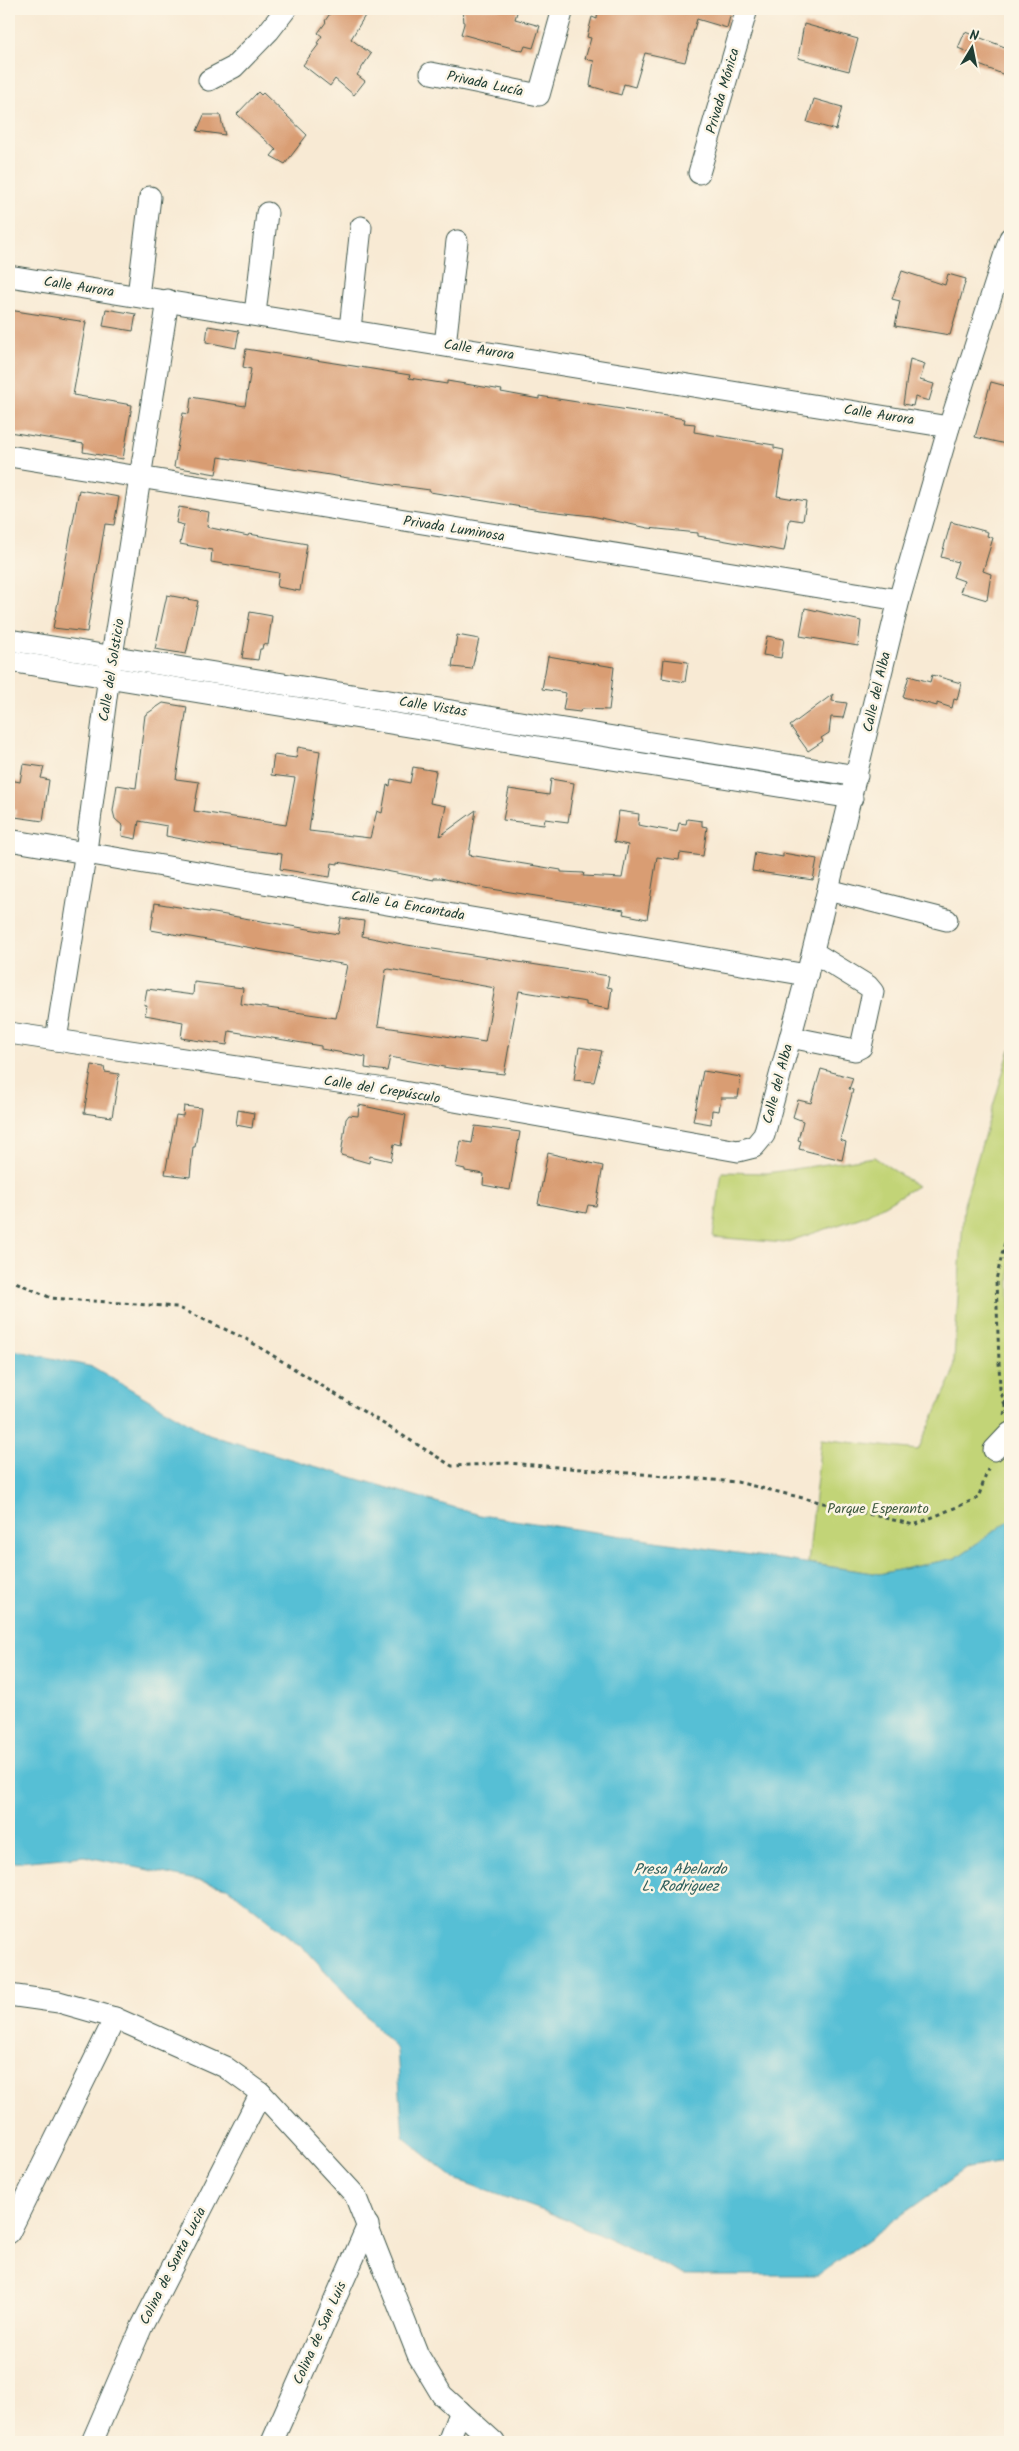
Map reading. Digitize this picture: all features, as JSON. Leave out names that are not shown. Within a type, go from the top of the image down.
[{"type":"street","points":[[209,80],[234,67],[269,31],[286,9]]},
{"type":"street","name":"Privada Lucía","points":[[431,73],[539,95],[563,9]]},
{"type":"street","name":"Privada Mónica","points":[[699,173],[747,9]]},
{"type":"street","points":[[138,296],[150,197]]},
{"type":"street","points":[[255,314],[267,213]]},
{"type":"street","points":[[350,330],[361,228]]},
{"type":"street","name":"Calle del Alba","points":[[754,1146],[764,1135],[813,952],[900,600],[949,427],[1010,238]]},
{"type":"street","points":[[445,345],[457,241]]},
{"type":"street","name":"Calle Aurora","points":[[9,276],[168,300],[949,427]]},
{"type":"street","name":"Calle del Solsticio","points":[[56,1040],[168,300]]},
{"type":"street","name":"Privada Luminosa","points":[[9,456],[900,600]]},
{"type":"street","name":"Calle Vistas","points":[[9,640],[112,666],[366,707],[600,734],[858,776]]},
{"type":"street","name":"Calle Vistas","points":[[9,660],[112,666]]},
{"type":"street","name":"Calle Vistas","points":[[366,707],[598,756],[852,798]]},
{"type":"street","points":[[598,756],[600,734]]},
{"type":"street","name":"Calle La Encantada","points":[[9,840],[86,851],[807,974]]},
{"type":"street","points":[[828,890],[947,920]]},
{"type":"street","points":[[790,1037],[855,1050],[861,1047],[873,992],[868,986],[813,952]]},
{"type":"street","name":"Calle del Crepúsculo","points":[[9,1033],[392,1090],[738,1151],[754,1146]]},
{"type":"street","points":[[994,1450],[1010,1433]]},
{"type":"street","points":[[9,1995],[59,2002],[115,2018],[225,2067],[261,2093],[355,2195],[418,2355],[442,2395],[494,2442]]},
{"type":"street","points":[[9,2233],[115,2018]]},
{"type":"street","name":"Colina de Santa Lucia","points":[[92,2442],[97,2425],[142,2326],[261,2093]]},
{"type":"street","name":"Colina de San Luis","points":[[272,2442],[368,2225]]},
{"type":"street","points":[[448,2442],[460,2411]]},
{"type":"path","points":[[1006,1406],[1000,1389],[996,1280],[1010,1222]]},
{"type":"path","points":[[9,1279],[50,1298],[178,1307],[246,1339],[452,1466],[508,1463],[737,1482],[914,1525],[978,1498],[1003,1422],[1010,1388],[1007,1281],[1010,1268]]},
{"type":"green space","name":"Parque Esperanto","points":[[1010,1049],[1010,1520],[956,1558],[879,1574],[808,1563],[821,1439],[918,1450],[953,1375],[964,1204]]},
{"type":"green space","points":[[874,1157],[917,1186],[865,1216],[784,1243],[713,1237],[722,1172],[767,1173]]},
{"type":"water","name":"Presa Abelardo L. Rodriguez","points":[[9,1349],[93,1367],[209,1435],[480,1515],[879,1574],[956,1558],[1010,1520],[1010,2161],[967,2168],[818,2275],[684,2275],[566,2219],[455,2179],[403,2137],[397,2050],[308,1952],[227,1887],[84,1856],[9,1863]]},
{"type":"building","points":[[333,9],[369,9],[351,39],[371,54],[357,75],[365,81],[354,95],[335,79],[330,86],[303,65],[319,44],[317,43],[322,36],[318,33]]},
{"type":"building","points":[[463,9],[518,9],[515,19],[540,26],[533,48],[525,46],[523,51],[461,34],[464,24]]},
{"type":"building","points":[[598,9],[732,9],[727,28],[697,19],[685,62],[645,53],[635,87],[624,84],[621,95],[590,86],[594,61],[585,59],[591,38],[587,37],[592,17],[597,19]]},
{"type":"building","points":[[804,24],[858,39],[849,71],[798,58]]},
{"type":"building","points":[[965,32],[1010,49],[1010,77],[974,63],[977,56],[958,48]]},
{"type":"building","points":[[258,92],[261,95],[263,93],[307,135],[285,164],[271,156],[276,150],[237,114]]},
{"type":"building","points":[[814,99],[842,107],[836,130],[807,122]]},
{"type":"building","points":[[204,115],[220,115],[225,135],[197,131]]},
{"type":"building","points":[[902,271],[945,285],[948,274],[966,279],[950,335],[895,326],[900,301],[892,299]]},
{"type":"building","points":[[106,309],[136,314],[133,331],[103,326]]},
{"type":"building","points":[[9,310],[86,322],[73,395],[132,405],[123,459],[83,452],[84,444],[9,432]]},
{"type":"building","points":[[208,326],[239,331],[236,348],[206,342]]},
{"type":"building","points":[[246,349],[410,375],[409,378],[447,384],[447,381],[502,390],[501,392],[539,399],[539,396],[685,419],[684,423],[695,424],[694,432],[774,445],[774,448],[784,450],[777,496],[806,501],[803,521],[790,519],[784,551],[698,536],[698,533],[648,528],[592,516],[540,510],[430,492],[430,490],[219,457],[216,474],[174,467],[183,413],[189,414],[191,397],[245,406],[251,369],[243,367]]},
{"type":"building","points":[[910,359],[925,364],[920,380],[934,384],[929,401],[915,397],[913,406],[903,404]]},
{"type":"building","points":[[991,382],[1010,387],[1010,445],[975,437]]},
{"type":"building","points":[[79,490],[119,497],[114,525],[105,524],[87,632],[53,628]]},
{"type":"building","points":[[179,507],[209,512],[207,527],[248,536],[249,534],[307,544],[300,591],[277,587],[279,573],[211,562],[212,550],[180,544],[184,525],[176,523]]},
{"type":"building","points":[[951,522],[988,532],[987,536],[993,538],[983,571],[991,574],[987,600],[960,592],[964,581],[953,577],[958,562],[941,557]]},
{"type":"building","points":[[167,595],[198,601],[186,654],[155,649]]},
{"type":"building","points":[[805,608],[861,621],[858,646],[800,636]]},
{"type":"building","points":[[250,612],[272,616],[268,645],[263,644],[258,660],[242,658]]},
{"type":"building","points":[[457,635],[479,639],[472,669],[452,667]]},
{"type":"building","points":[[767,636],[784,639],[781,658],[763,655]]},
{"type":"building","points":[[548,656],[614,667],[609,710],[581,709],[580,712],[563,710],[566,693],[542,689]]},
{"type":"building","points":[[664,659],[688,662],[685,682],[662,678]]},
{"type":"building","points":[[932,675],[961,683],[957,700],[954,699],[952,708],[937,703],[937,706],[903,697],[909,676],[930,682]]},
{"type":"building","points":[[833,694],[832,701],[847,703],[843,718],[831,717],[829,733],[821,738],[823,741],[808,751],[790,726]]},
{"type":"building","points":[[163,703],[187,707],[176,779],[199,782],[194,811],[286,825],[295,778],[271,775],[274,755],[296,758],[298,747],[320,751],[309,831],[370,838],[377,811],[382,813],[387,785],[390,786],[391,779],[410,783],[413,767],[436,771],[430,803],[446,806],[440,836],[476,810],[469,855],[561,870],[561,872],[584,873],[583,876],[622,878],[628,845],[614,842],[619,811],[639,814],[638,825],[677,832],[679,823],[686,824],[687,819],[702,821],[702,826],[707,827],[703,856],[680,853],[679,860],[657,857],[647,919],[623,914],[624,910],[479,887],[441,878],[434,878],[434,880],[338,862],[338,864],[332,863],[330,877],[280,869],[282,854],[213,845],[166,836],[167,826],[139,821],[136,839],[122,836],[123,826],[115,819],[113,811],[117,785],[136,788],[145,715]]},
{"type":"building","points":[[23,764],[44,767],[41,778],[49,780],[43,821],[15,817],[16,810],[9,809],[10,780],[20,782]]},
{"type":"building","points":[[551,779],[574,783],[568,822],[545,819],[544,825],[503,820],[509,789],[549,795]]},
{"type":"building","points":[[755,852],[783,857],[783,853],[817,859],[813,880],[752,871]]},
{"type":"building","points":[[155,903],[338,934],[341,918],[364,921],[362,936],[407,945],[609,976],[607,987],[612,988],[609,1009],[586,1005],[586,1002],[519,991],[504,1074],[449,1068],[390,1057],[387,1071],[365,1068],[366,1057],[321,1049],[321,1046],[229,1031],[227,1045],[181,1038],[183,1022],[145,1015],[147,1005],[144,1005],[147,989],[193,995],[194,982],[243,988],[241,1004],[336,1018],[347,965],[151,930]],"holes":[[[389,969],[495,988],[485,1042],[378,1026],[386,970]]]},
{"type":"building","points":[[579,1047],[602,1051],[594,1082],[574,1080]]},
{"type":"building","points":[[92,1065],[104,1067],[105,1072],[119,1074],[112,1117],[84,1113]]},
{"type":"building","points":[[821,1069],[853,1078],[849,1089],[853,1090],[840,1140],[846,1142],[842,1160],[799,1149],[801,1141],[798,1140],[803,1121],[793,1117],[798,1100],[811,1103]]},
{"type":"building","points":[[703,1071],[741,1077],[738,1098],[721,1098],[719,1111],[712,1110],[711,1124],[693,1121]]},
{"type":"building","points":[[359,1105],[406,1115],[401,1146],[394,1144],[391,1161],[370,1156],[369,1163],[341,1155],[346,1119],[349,1115],[358,1116]]},
{"type":"building","points":[[184,1106],[201,1108],[195,1147],[193,1147],[190,1177],[165,1174],[176,1115],[183,1116]]},
{"type":"building","points":[[238,1110],[254,1113],[252,1128],[236,1125]]},
{"type":"building","points":[[475,1126],[520,1132],[510,1190],[483,1185],[484,1174],[465,1171],[465,1169],[456,1167],[461,1141],[472,1143]]},
{"type":"building","points":[[548,1153],[603,1166],[596,1206],[588,1205],[586,1213],[538,1204]]}]
